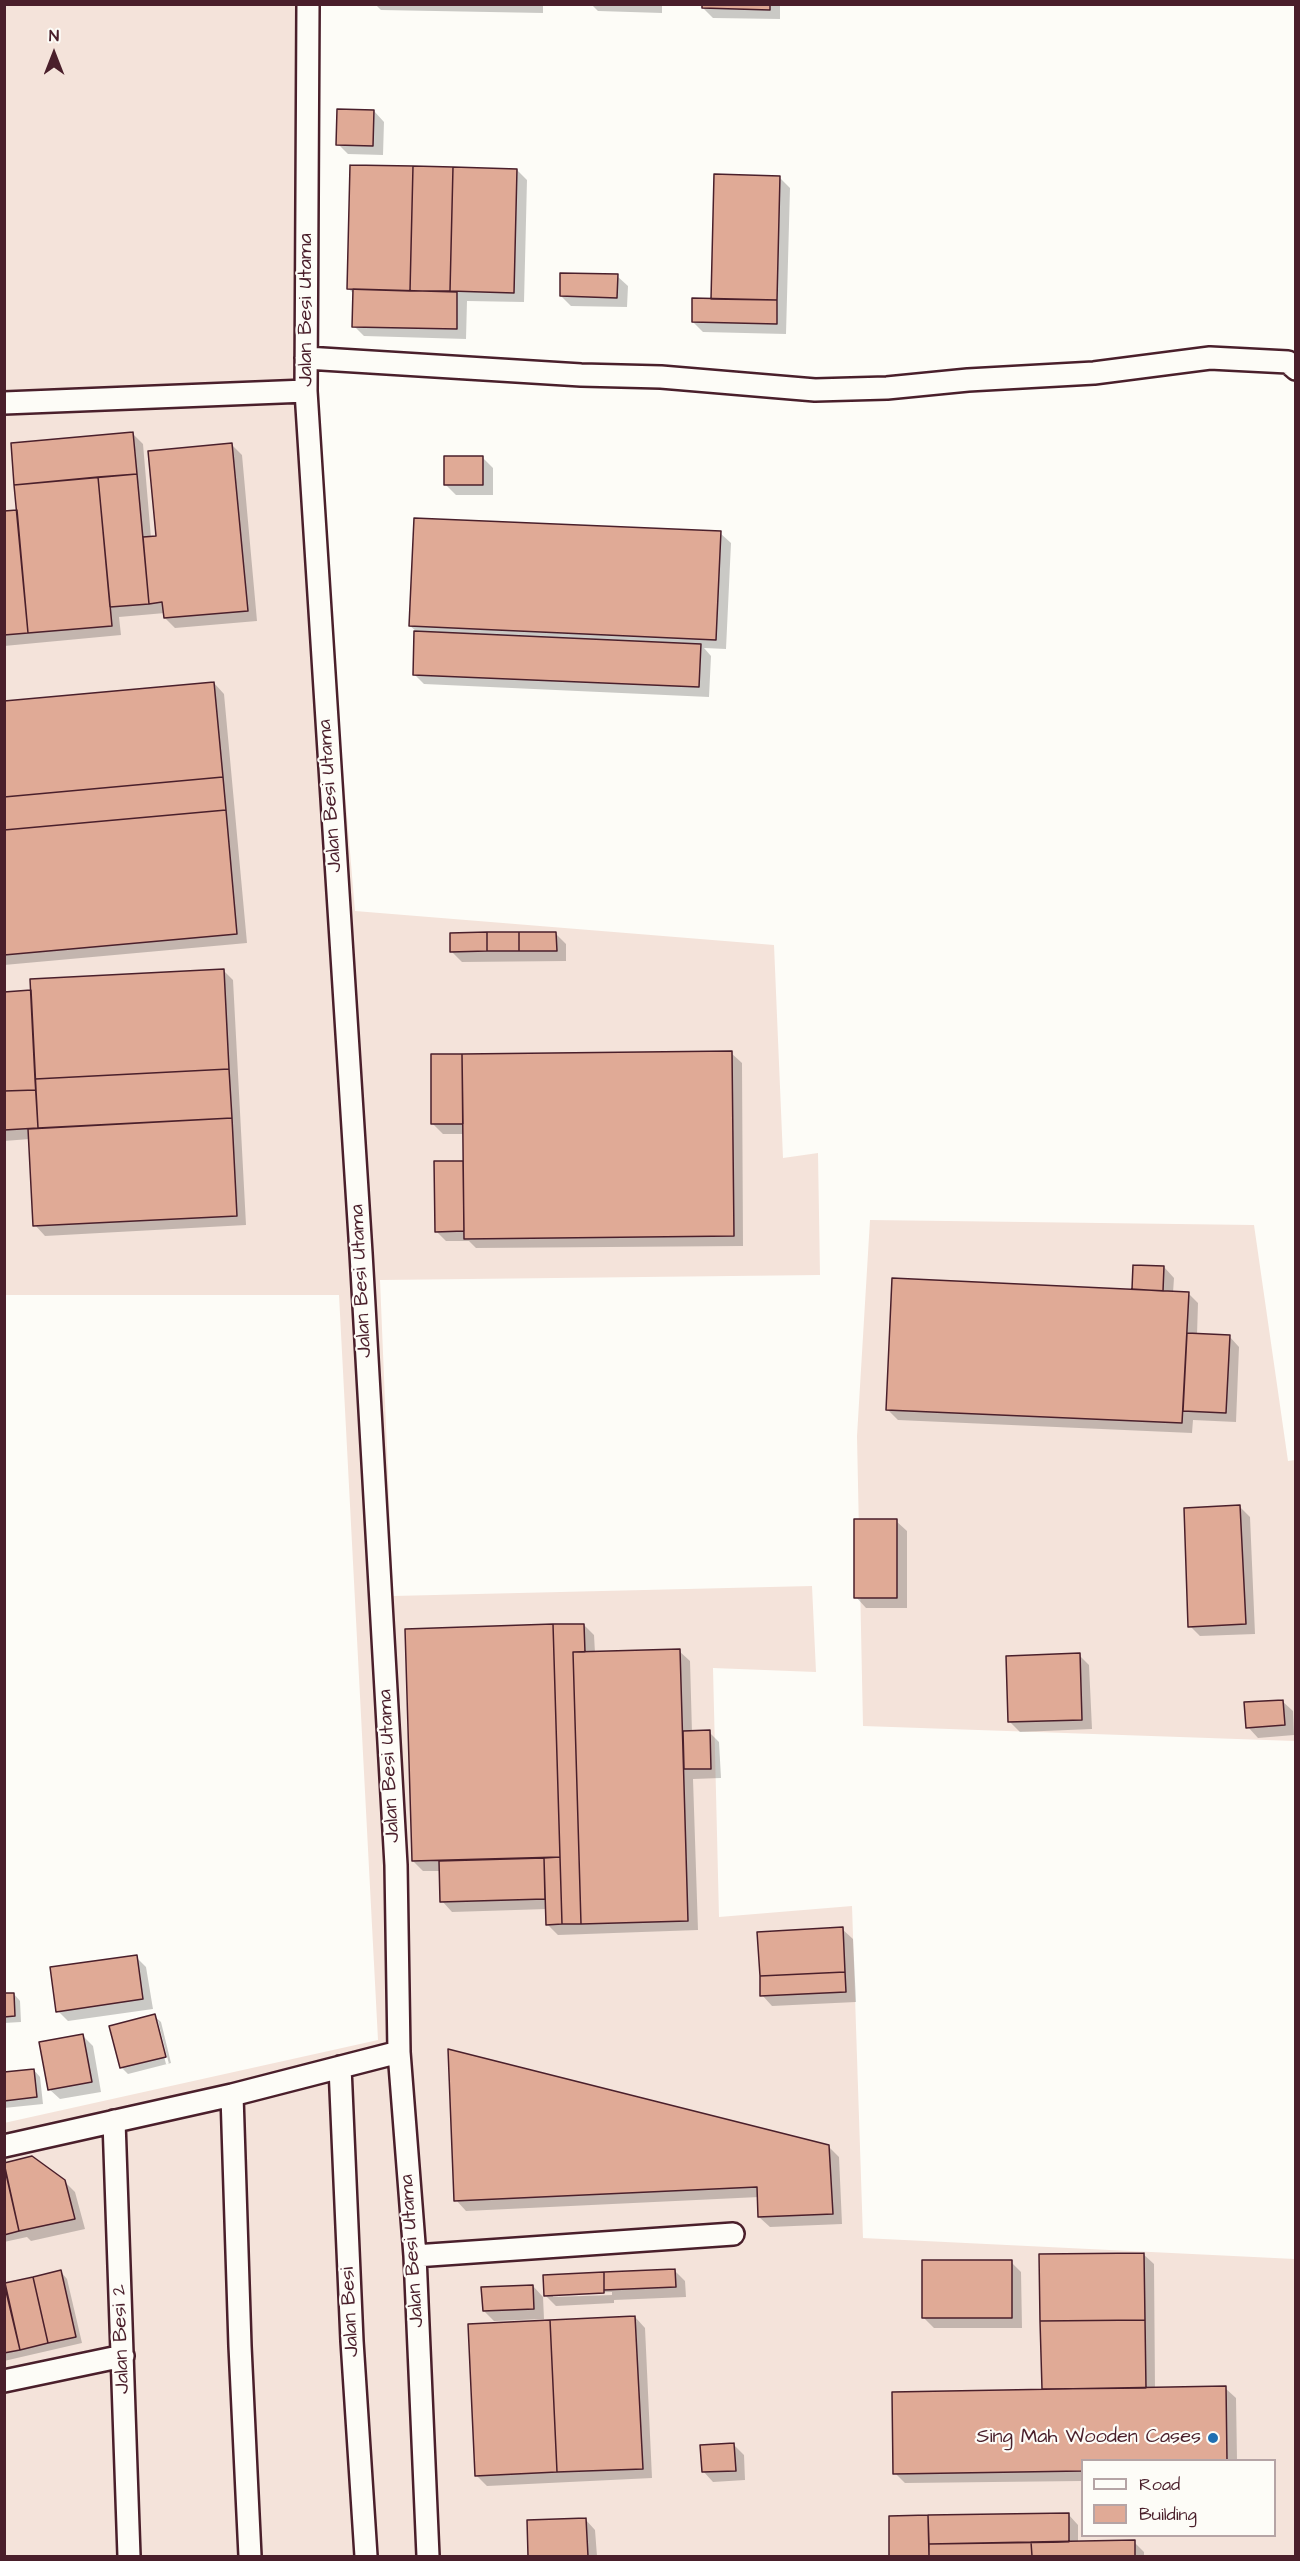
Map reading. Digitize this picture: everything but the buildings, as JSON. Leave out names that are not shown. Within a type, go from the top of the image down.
[{"type":"street","name":"Jalan Besi Utama","points":[[308,4],[306,391],[361,1253],[396,1865],[399,2052],[415,2256],[428,2556]]},
{"type":"street","points":[[306,358],[581,375],[661,377],[815,390],[887,388],[968,380],[1094,373],[1210,358],[1288,362],[1296,369]]},
{"type":"street","points":[[4,403],[306,391]]},
{"type":"street","points":[[4,2146],[232,2095],[399,2052]]},
{"type":"street","name":"Jalan Besi","points":[[340,2067],[352,2341],[366,2556]]},
{"type":"street","points":[[232,2095],[240,2357],[250,2556]]},
{"type":"street","name":"Jalan Besi 2","points":[[114,2121],[129,2556]]},
{"type":"street","points":[[415,2256],[733,2234]]},
{"type":"street","points":[[4,2381],[123,2356]]},
{"type":"shaded area","points":[[5,5],[296,5],[309,366],[355,911],[774,945],[783,1158],[818,1153],[820,1275],[380,1280],[393,1596],[812,1586],[816,1672],[713,1668],[719,1917],[852,1906],[863,2238],[1295,2259],[1295,2556],[5,2556],[4,2123],[378,2040],[339,1295],[4,1295]]},
{"type":"shaded area","points":[[870,1220],[1254,1225],[1288,1461],[1295,1460],[1295,1741],[863,1726],[857,1436]]},
{"type":"place","name":"Sing Mah Wooden Cases","points":[[1213,2438]]}]
